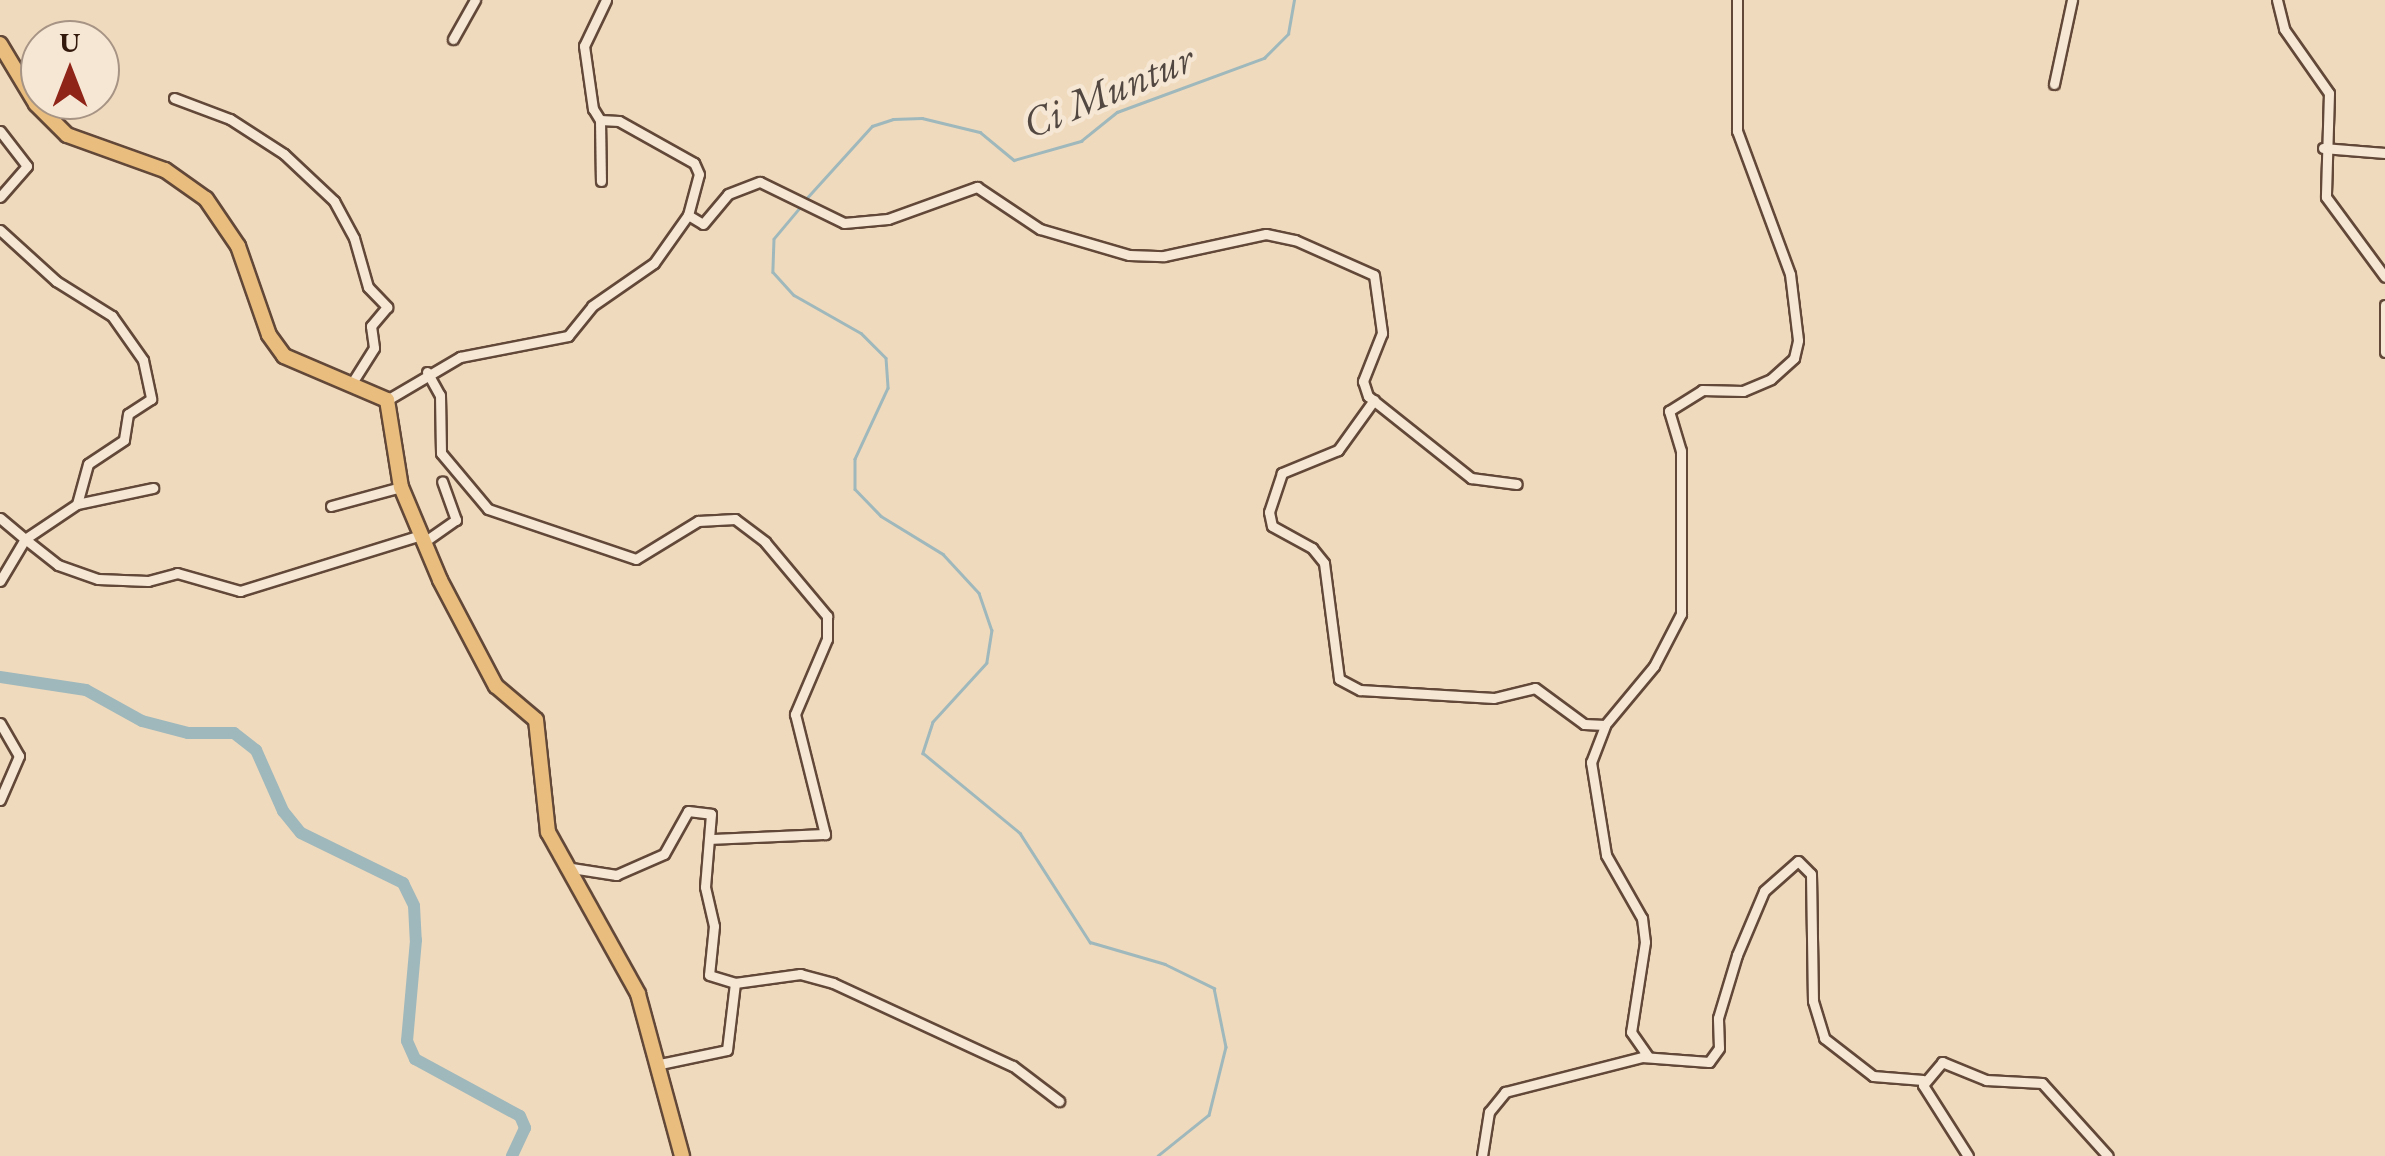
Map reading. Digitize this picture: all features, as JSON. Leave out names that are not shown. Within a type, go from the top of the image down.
[{"type":"highway","points":[[0,44],[36,104],[67,135],[165,170],[206,199],[238,246],[275,346],[292,362],[387,400],[400,487],[422,538],[496,686],[536,720],[544,816],[563,866],[638,994],[682,1156]]},
{"type":"street","points":[[453,39],[475,0]]},
{"type":"street","points":[[601,181],[600,120],[588,94],[584,46],[606,0]]},
{"type":"street","points":[[1648,1056],[1632,1032],[1646,942],[1642,918],[1606,855],[1591,762],[1605,725],[1654,666],[1681,614],[1681,450],[1669,411],[1696,391],[1743,391],[1771,379],[1794,358],[1798,340],[1790,274],[1737,130],[1737,0]]},
{"type":"street","points":[[2054,84],[2072,0]]},
{"type":"street","points":[[2276,0],[2284,29],[2328,88],[2323,148],[2330,206],[2385,277]]},
{"type":"street","points":[[174,98],[244,128],[334,202],[354,238],[368,286],[388,307],[371,326],[374,348],[352,383]]},
{"type":"street","points":[[387,400],[427,372],[485,349],[563,339],[592,306],[654,264],[688,215],[698,179],[694,163],[620,121],[600,120]]},
{"type":"street","points":[[0,131],[26,166],[0,197]]},
{"type":"street","points":[[2323,148],[2385,153]]},
{"type":"street","points":[[688,215],[703,224],[745,184],[776,185],[826,218],[888,219],[977,187],[1040,229],[1129,255],[1164,256],[1266,234],[1294,240],[1374,275],[1382,333],[1362,384],[1374,400],[1471,478],[1517,484]]},
{"type":"street","points":[[0,230],[56,280],[112,316],[142,357],[151,399],[128,414],[124,440],[88,464],[77,504]]},
{"type":"street","points":[[2385,305],[2385,352]]},
{"type":"street","points":[[427,372],[440,394],[440,453],[488,509],[636,559],[698,521],[736,520],[765,542],[827,616],[827,639],[795,714],[825,834],[712,839]]},
{"type":"street","points":[[1374,400],[1338,450],[1282,473],[1269,512],[1272,526],[1324,563],[1338,680],[1360,690],[1494,698],[1535,688],[1584,724],[1605,725]]},
{"type":"street","points":[[0,518],[58,566],[98,579],[148,581],[178,573],[240,592],[422,538],[456,520],[442,481]]},
{"type":"street","points":[[331,506],[400,487]]},
{"type":"street","points":[[0,581],[25,539],[77,504],[153,488]]},
{"type":"street","points":[[0,722],[19,756],[0,800]]},
{"type":"street","points":[[563,866],[606,877],[660,856],[690,810],[715,817],[704,887],[714,926],[708,972],[734,982],[796,974],[833,983],[1013,1066],[1059,1101]]},
{"type":"street","points":[[1482,1156],[1489,1112],[1505,1092],[1648,1056],[1702,1066],[1717,1051],[1718,1018],[1764,891],[1798,861],[1810,874],[1813,1002],[1824,1038],[1873,1076],[1923,1080],[1948,1062],[1986,1080],[2042,1083],[2108,1156]]},
{"type":"street","points":[[660,1064],[727,1050],[734,982]]},
{"type":"street","points":[[1923,1080],[1968,1156]]},
{"type":"waterway","name":"Ci Muntur","points":[[804,201],[872,126],[893,119],[922,118],[980,132],[1014,160],[1081,141],[1117,112],[1264,58],[1288,34],[1294,0]]},
{"type":"waterway","name":"Ci Muntur","points":[[800,208],[774,239],[773,272],[794,295],[861,333],[886,358],[888,388],[855,459],[855,489],[881,516],[943,554],[979,593],[992,630],[987,663],[933,722],[923,753],[1020,833],[1090,942],[1165,964],[1214,988],[1226,1047],[1209,1115],[1158,1156]]},
{"type":"waterway","points":[[0,677],[86,690],[142,721],[188,733],[234,733],[256,750],[283,811],[301,833],[403,883],[414,906],[416,940],[407,1041],[415,1059],[520,1116],[525,1128],[512,1156]]}]
